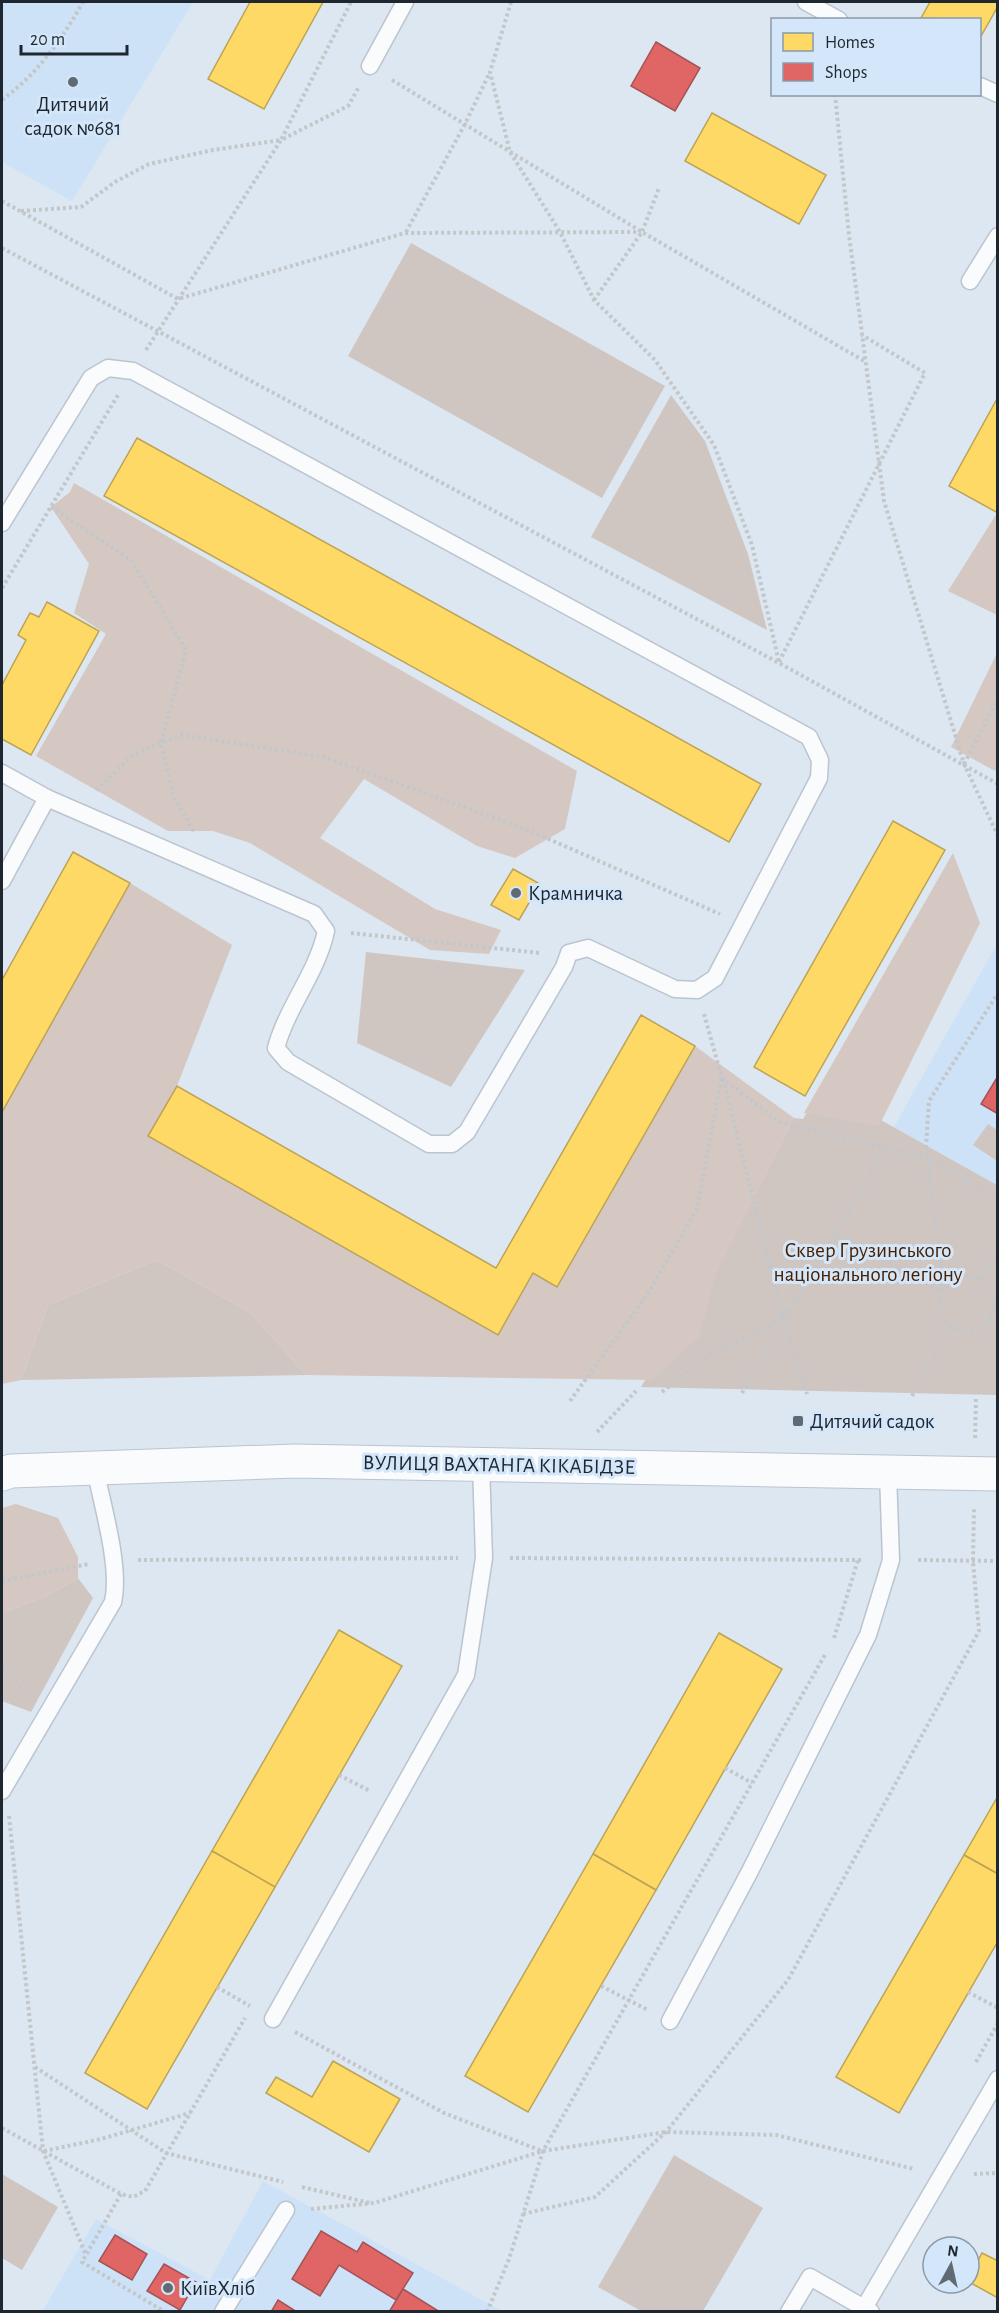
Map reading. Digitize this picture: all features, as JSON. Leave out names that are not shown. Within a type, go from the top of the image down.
[{"type":"street","name":"ВУЛИЦЯ ВАХТАНГА КІКАБІДЗЕ","points":[[2,1474],[11,1471],[294,1461],[998,1474]]},
{"type":"lane","points":[[370,66],[405,2]]},
{"type":"lane","points":[[806,2],[835,18]]},
{"type":"lane","points":[[981,86],[998,94]]},
{"type":"lane","points":[[970,281],[998,236]]},
{"type":"lane","points":[[2,523],[91,378],[108,368],[133,371],[809,737],[820,760],[819,778],[715,978],[697,990],[675,989],[588,948],[569,953],[564,967],[467,1132],[452,1144],[429,1144],[288,1062],[276,1048],[280,1032],[322,950],[326,931],[315,914],[47,798],[2,773]]},
{"type":"lane","points":[[2,881],[47,798]]},
{"type":"lane","points":[[273,2019],[466,1675],[484,1558],[482,1464]]},
{"type":"lane","points":[[3,1788],[113,1602],[115,1592],[113,1560],[95,1468]]},
{"type":"lane","points":[[670,2021],[749,1873],[868,1635],[891,1560],[888,1473]]},
{"type":"lane","points":[[789,2312],[810,2277],[867,2310],[998,2079]]},
{"type":"lane","points":[[223,2312],[286,2210]]},
{"type":"path","points":[[2,100],[22,84],[63,38],[83,2]]},
{"type":"path","points":[[150,343],[281,140],[351,2]]},
{"type":"path","points":[[405,232],[465,124],[490,72],[511,2]]},
{"type":"path","points":[[20,212],[81,207],[115,182],[149,164],[213,150],[281,140],[348,105],[370,66],[642,232],[866,362]]},
{"type":"path","points":[[490,72],[510,152],[560,232],[594,300],[655,360],[714,445],[752,544],[779,663]]},
{"type":"path","points":[[835,96],[862,335],[884,501],[964,764],[998,837]]},
{"type":"path","points":[[594,300],[642,232],[659,188]]},
{"type":"path","points":[[2,201],[178,299],[405,232],[642,232]]},
{"type":"path","points":[[2,248],[157,333],[779,663],[998,784]]},
{"type":"path","points":[[779,663],[925,374],[862,335]]},
{"type":"path","points":[[2,588],[133,371]]},
{"type":"path","points":[[51,507],[132,561],[186,650],[161,744],[174,798],[219,872]]},
{"type":"path","points":[[964,764],[998,698]]},
{"type":"path","points":[[76,810],[134,754],[181,735],[324,757],[528,830],[743,924]]},
{"type":"path","points":[[350,933],[549,954]]},
{"type":"path","points":[[697,990],[722,1077],[784,1322],[807,1394]]},
{"type":"path","points":[[941,1291],[952,1280],[966,1276],[981,1280],[990,1289],[994,1300],[993,1313],[986,1323],[976,1330],[963,1332],[951,1327],[942,1317],[939,1304],[940,1256],[927,1158],[929,1101],[998,993]]},
{"type":"path","points":[[722,1077],[779,1122],[927,1158],[998,1198]]},
{"type":"path","points":[[570,1401],[647,1294],[697,1209],[722,1077]]},
{"type":"path","points":[[742,1393],[886,1148]]},
{"type":"path","points":[[836,1233],[941,1291]]},
{"type":"path","points":[[981,1280],[998,1253]]},
{"type":"path","points":[[662,1392],[710,1353],[765,1330],[795,1303]]},
{"type":"path","points":[[990,1318],[998,1322]]},
{"type":"path","points":[[912,1396],[951,1327]]},
{"type":"path","points":[[458,1569],[459,1558]]},
{"type":"path","points":[[833,1640],[858,1560]]},
{"type":"path","points":[[523,2214],[595,2197],[666,2132],[788,1980],[979,1631],[973,1561]]},
{"type":"path","points":[[487,2312],[509,2259],[543,2151],[827,1651]]},
{"type":"path","points":[[2,1668],[37,1702]]},
{"type":"path","points":[[725,1768],[752,1783]]},
{"type":"path","points":[[339,1775],[374,1793]]},
{"type":"path","points":[[3,1788],[43,2151],[86,2255]]},
{"type":"path","points":[[601,1986],[670,2021]]},
{"type":"path","points":[[218,1987],[444,2114],[543,2151]]},
{"type":"path","points":[[968,1992],[998,2008]]},
{"type":"path","points":[[2,2128],[121,2194],[134,2197],[145,2191],[257,1997]]},
{"type":"path","points":[[34,2066],[166,2153],[288,2184]]},
{"type":"path","points":[[43,2151],[101,2139],[190,2113]]},
{"type":"path","points":[[286,2210],[374,2204],[543,2151],[666,2132],[776,2135],[941,2176]]},
{"type":"path","points":[[299,2186],[374,2204]]},
{"type":"path","points":[[121,2194],[82,2262],[165,2312]]},
{"type":"shaded area","name":"Дитячий садок №681","points":[[2,2],[193,2],[72,201],[2,162]]},
{"type":"shaded area","points":[[74,483],[577,771],[565,829],[515,858],[477,846],[364,779],[320,838],[435,909],[501,930],[489,954],[430,950],[250,843],[213,831],[168,831],[36,756],[106,634],[74,613],[89,564],[51,507],[70,492]]},
{"type":"shaded area","points":[[998,513],[997,615],[948,591]]},
{"type":"shaded area","points":[[997,653],[998,766],[995,771],[951,747]]},
{"type":"shaded area","points":[[953,853],[980,923],[879,1126],[804,1113]]},
{"type":"shaded area","points":[[130,883],[232,945],[177,1086],[149,1136],[497,1335],[533,1273],[557,1286],[695,1046],[794,1118],[716,1274],[699,1337],[652,1380],[306,1375],[251,1313],[157,1260],[48,1305],[21,1380],[2,1384],[2,1112]]},
{"type":"shaded area","points":[[997,944],[997,1185],[894,1127]]},
{"type":"shaded area","points":[[16,1504],[58,1518],[78,1557],[78,1578],[47,1596],[2,1613],[2,1508]]},
{"type":"shaded area","points":[[263,2181],[502,2311],[42,2312],[96,2219],[210,2280]]},
{"type":"green space","points":[[411,243],[665,386],[602,498],[348,356]]},
{"type":"green space","points":[[671,395],[705,441],[748,554],[767,630],[591,537]]},
{"type":"green space","points":[[366,952],[525,970],[451,1087],[357,1043]]},
{"type":"green space","name":"Сквер Грузинського національного легіону","points":[[822,1087],[997,1185],[997,1395],[641,1387],[747,1211],[794,1118],[803,1119]]},
{"type":"green space","points":[[988,1124],[997,1130],[997,1161],[973,1145]]},
{"type":"green space","points":[[157,1260],[251,1313],[306,1375],[21,1380],[48,1305]]},
{"type":"green space","points":[[78,1578],[93,1598],[31,1712],[2,1701],[2,1613],[47,1596]]},
{"type":"green space","points":[[674,2155],[763,2208],[703,2311],[641,2311],[598,2287]]},
{"type":"green space","points":[[2,2174],[58,2207],[22,2270],[2,2258]]},
{"type":"building: Homes","points":[[250,2],[323,2],[264,109],[208,79]]},
{"type":"building: Homes","points":[[930,2],[998,2],[981,36],[981,18],[921,18]]},
{"type":"building: Homes","points":[[712,113],[826,175],[799,224],[685,161]]},
{"type":"building: Homes","points":[[998,397],[998,513],[949,486]]},
{"type":"building: Homes","points":[[137,438],[761,784],[729,842],[104,496]]},
{"type":"building: Homes","points":[[47,602],[99,631],[31,755],[2,739],[2,685],[26,640],[18,635],[30,613],[39,617]]},
{"type":"building: Homes","points":[[893,821],[945,850],[805,1096],[754,1067]]},
{"type":"building: Homes","points":[[73,852],[130,883],[2,1112],[2,980]]},
{"type":"building: Homes","points":[[513,869],[540,884],[519,920],[491,905]]},
{"type":"building: Homes","points":[[641,1015],[695,1046],[557,1287],[533,1273],[498,1335],[148,1136],[177,1086],[496,1268]]},
{"type":"building: Homes","points":[[339,1630],[402,1666],[275,1887],[212,1851]]},
{"type":"building: Homes","points":[[719,1633],[782,1669],[656,1890],[593,1854]]},
{"type":"building: Homes","points":[[998,1796],[998,1874],[964,1855]]},
{"type":"building: Homes","points":[[212,1851],[275,1887],[147,2109],[85,2073]]},
{"type":"building: Homes","points":[[593,1854],[656,1890],[528,2112],[465,2076]]},
{"type":"building: Homes","points":[[964,1855],[998,1874],[998,1941],[899,2113],[836,2077]]},
{"type":"building: Homes","points":[[333,2061],[400,2099],[369,2152],[266,2093],[276,2077],[312,2097]]},
{"type":"building: Homes","points":[[982,2253],[998,2261],[998,2298],[981,2289]]},
{"type":"building: Shops","points":[[656,42],[700,68],[675,111],[631,86]]},
{"type":"building: Shops","points":[[998,1076],[998,1114],[981,1104]]},
{"type":"building: Shops","points":[[321,2231],[357,2252],[363,2242],[413,2273],[396,2300],[339,2265],[320,2296],[292,2279]]},
{"type":"building: Shops","points":[[115,2235],[147,2254],[132,2280],[99,2261]]},
{"type":"building: Shops","points":[[164,2264],[196,2282],[180,2310],[147,2291]]},
{"type":"building: Shops","points":[[403,2289],[440,2312],[389,2312]]},
{"type":"building: Shops","points":[[278,2300],[297,2312],[271,2312]]},
{"type":"place","name":"Дитячий садок №681","points":[[73,82]]},
{"type":"place","name":"Крамничка","points":[[516,893]]},
{"type":"place","name":"Дитячий садок","points":[[798,1421]]},
{"type":"place","name":"КиївХліб","points":[[168,2288]]}]
